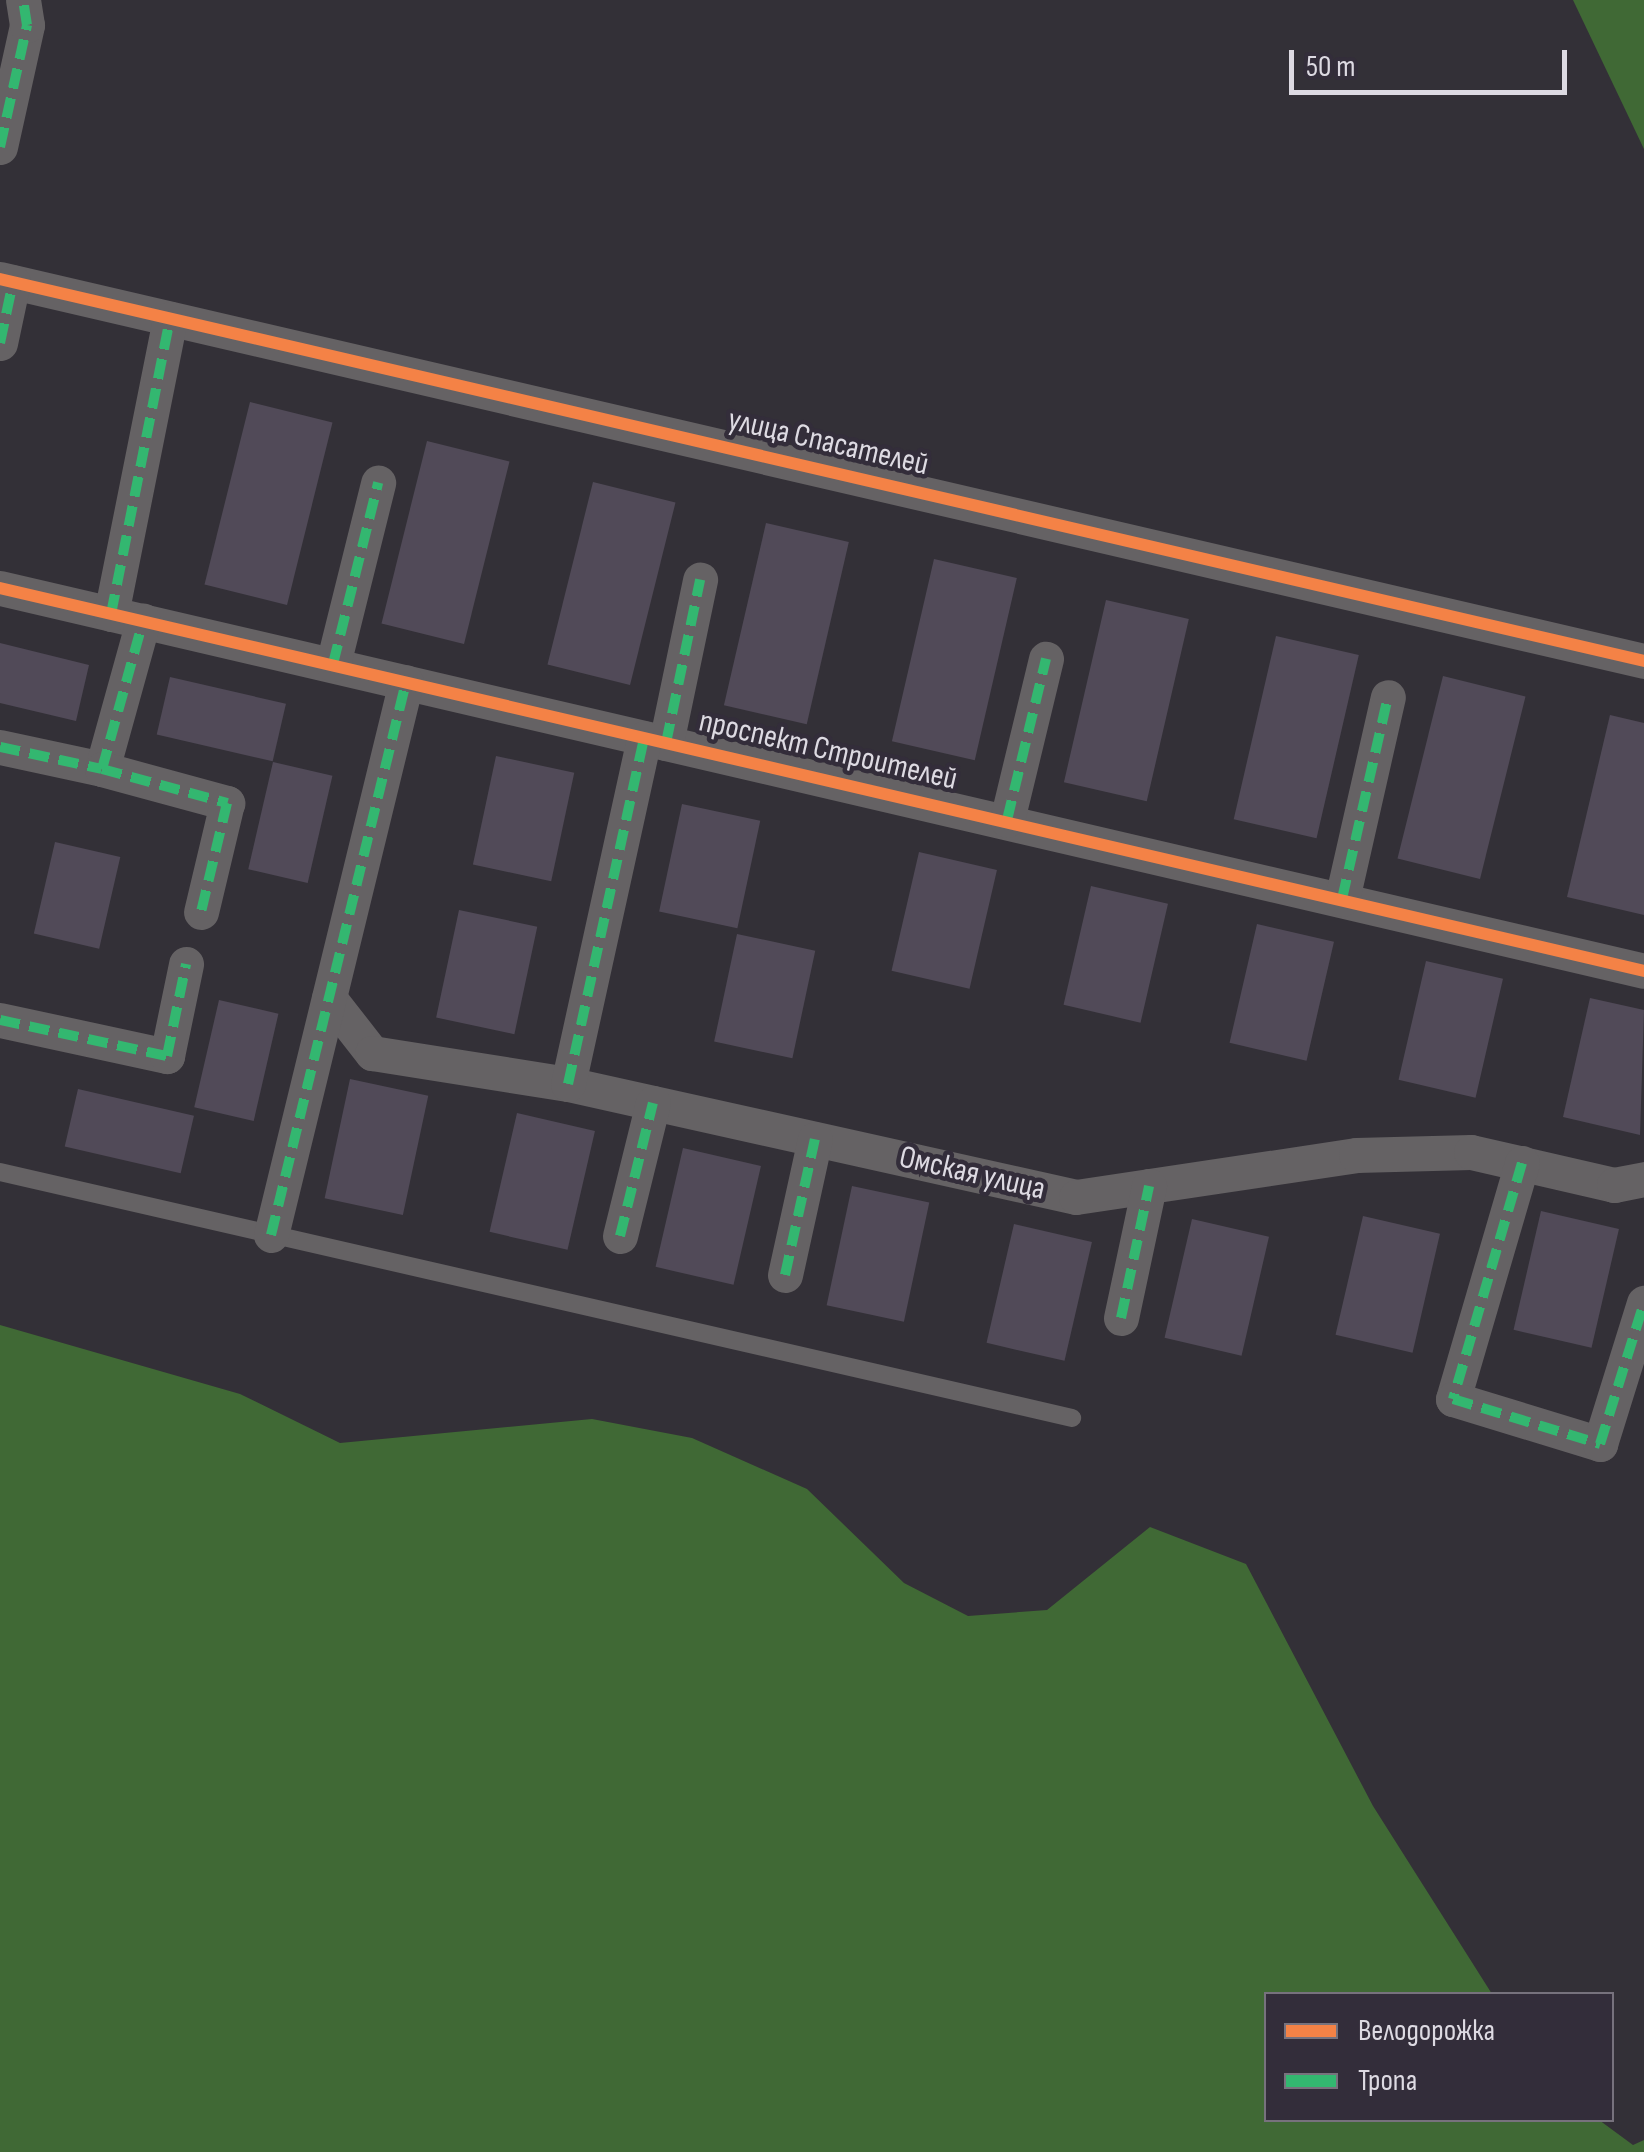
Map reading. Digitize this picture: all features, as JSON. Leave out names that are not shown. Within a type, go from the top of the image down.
[{"type":"street","points":[[0,148],[27,24],[22,0]]},
{"type":"street","points":[[0,343],[7,281]]},
{"type":"street","name":"улица Спасателей","points":[[7,281],[1644,660]]},
{"type":"street","points":[[102,769],[170,319]]},
{"type":"street","points":[[333,664],[378,483]]},
{"type":"street","points":[[568,1084],[700,580]]},
{"type":"street","name":"проспект Строителей","points":[[0,588],[1644,970]]},
{"type":"street","points":[[1007,820],[1046,659]]},
{"type":"street","points":[[271,1234],[406,682]]},
{"type":"street","points":[[1342,899],[1388,697]]},
{"type":"street","points":[[0,747],[102,769],[227,804],[201,912]]},
{"type":"street","points":[[0,1020],[167,1056],[186,964]]},
{"type":"street","name":"Омская улица","points":[[329,998],[372,1053],[568,1084],[1076,1197],[1356,1155],[1471,1152],[1614,1185],[1644,1179]]},
{"type":"street","points":[[620,1236],[653,1103]]},
{"type":"street","points":[[786,1275],[814,1139]]},
{"type":"street","points":[[1522,1163],[1453,1399],[1600,1444],[1644,1302]]},
{"type":"street","points":[[1121,1318],[1149,1186]]},
{"type":"lane","points":[[0,1172],[1072,1418]]},
{"type":"green space","points":[[1573,0],[1644,0],[1644,149]]},
{"type":"green space","points":[[0,1325],[240,1394],[340,1443],[592,1419],[692,1438],[807,1489],[904,1583],[968,1616],[1047,1610],[1150,1527],[1246,1564],[1373,1806],[1491,1992],[1264,1992],[1264,2122],[1602,2122],[1633,2145],[1644,2140],[1644,2152],[0,2152]]},
{"type":"building","points":[[250,402],[332,423],[287,605],[205,584]]},
{"type":"building","points":[[427,441],[509,462],[464,644],[382,623]]},
{"type":"building","points":[[593,482],[675,503],[630,685],[548,664]]},
{"type":"building","points":[[766,523],[849,542],[807,724],[724,705]]},
{"type":"building","points":[[934,559],[1017,578],[975,760],[892,741]]},
{"type":"building","points":[[1106,600],[1189,619],[1147,801],[1064,782]]},
{"type":"building","points":[[1276,636],[1359,655],[1317,838],[1234,819]]},
{"type":"building","points":[[0,643],[89,665],[76,721],[0,703]]},
{"type":"building","points":[[1443,676],[1525,697],[1480,879],[1398,858]]},
{"type":"building","points":[[170,677],[286,704],[273,761],[157,734]]},
{"type":"building","points":[[1610,715],[1644,723],[1644,915],[1567,897]]},
{"type":"building","points":[[496,756],[574,773],[551,881],[473,865]]},
{"type":"building","points":[[273,762],[332,776],[308,883],[248,869]]},
{"type":"building","points":[[682,804],[760,821],[737,928],[659,912]]},
{"type":"building","points":[[55,842],[120,857],[99,949],[34,934]]},
{"type":"building","points":[[919,852],[997,870],[970,989],[892,971]]},
{"type":"building","points":[[1091,886],[1168,904],[1141,1023],[1064,1005]]},
{"type":"building","points":[[459,910],[537,927],[514,1034],[436,1018]]},
{"type":"building","points":[[1257,924],[1334,942],[1307,1061],[1230,1043]]},
{"type":"building","points":[[737,934],[815,951],[792,1058],[714,1042]]},
{"type":"building","points":[[1426,961],[1503,979],[1476,1098],[1399,1080]]},
{"type":"building","points":[[1590,998],[1644,1010],[1640,1135],[1563,1117]]},
{"type":"building","points":[[219,1000],[278,1014],[254,1121],[194,1107]]},
{"type":"building","points":[[350,1079],[428,1096],[403,1215],[325,1198]]},
{"type":"building","points":[[78,1089],[194,1116],[181,1173],[65,1146]]},
{"type":"building","points":[[517,1113],[595,1131],[568,1250],[490,1232]]},
{"type":"building","points":[[683,1148],[761,1166],[734,1285],[656,1267]]},
{"type":"building","points":[[852,1186],[929,1202],[904,1322],[827,1305]]},
{"type":"building","points":[[1541,1211],[1619,1229],[1592,1348],[1514,1330]]},
{"type":"building","points":[[1363,1216],[1440,1234],[1413,1353],[1336,1335]]},
{"type":"building","points":[[1192,1219],[1269,1237],[1242,1356],[1165,1338]]},
{"type":"building","points":[[1014,1224],[1092,1242],[1065,1361],[987,1343]]},
{"type":"marked path","points":[[0,147],[27,25],[23,0]]},
{"type":"marked path","points":[[0,343],[13,282]]},
{"type":"marked path","points":[[111,614],[170,319]]},
{"type":"marked path","points":[[333,664],[378,483]]},
{"type":"marked path","points":[[666,743],[700,580]]},
{"type":"marked path","points":[[0,747],[102,769],[143,621]]},
{"type":"marked path","points":[[1007,820],[1046,659]]},
{"type":"marked path","points":[[271,1235],[406,682]]},
{"type":"marked path","points":[[1342,899],[1388,697]]},
{"type":"marked path","points":[[568,1084],[644,738]]},
{"type":"marked path","points":[[102,769],[227,803],[201,912]]},
{"type":"marked path","points":[[0,1020],[167,1056],[186,964]]},
{"type":"marked path","points":[[620,1236],[653,1103]]},
{"type":"marked path","points":[[785,1275],[815,1139]]},
{"type":"marked path","points":[[1522,1163],[1453,1399],[1600,1444],[1644,1303]]},
{"type":"marked path","points":[[1121,1318],[1149,1186]]},
{"type":"cycle path","points":[[0,279],[1644,661]]},
{"type":"cycle path","points":[[0,588],[1644,971]]}]
